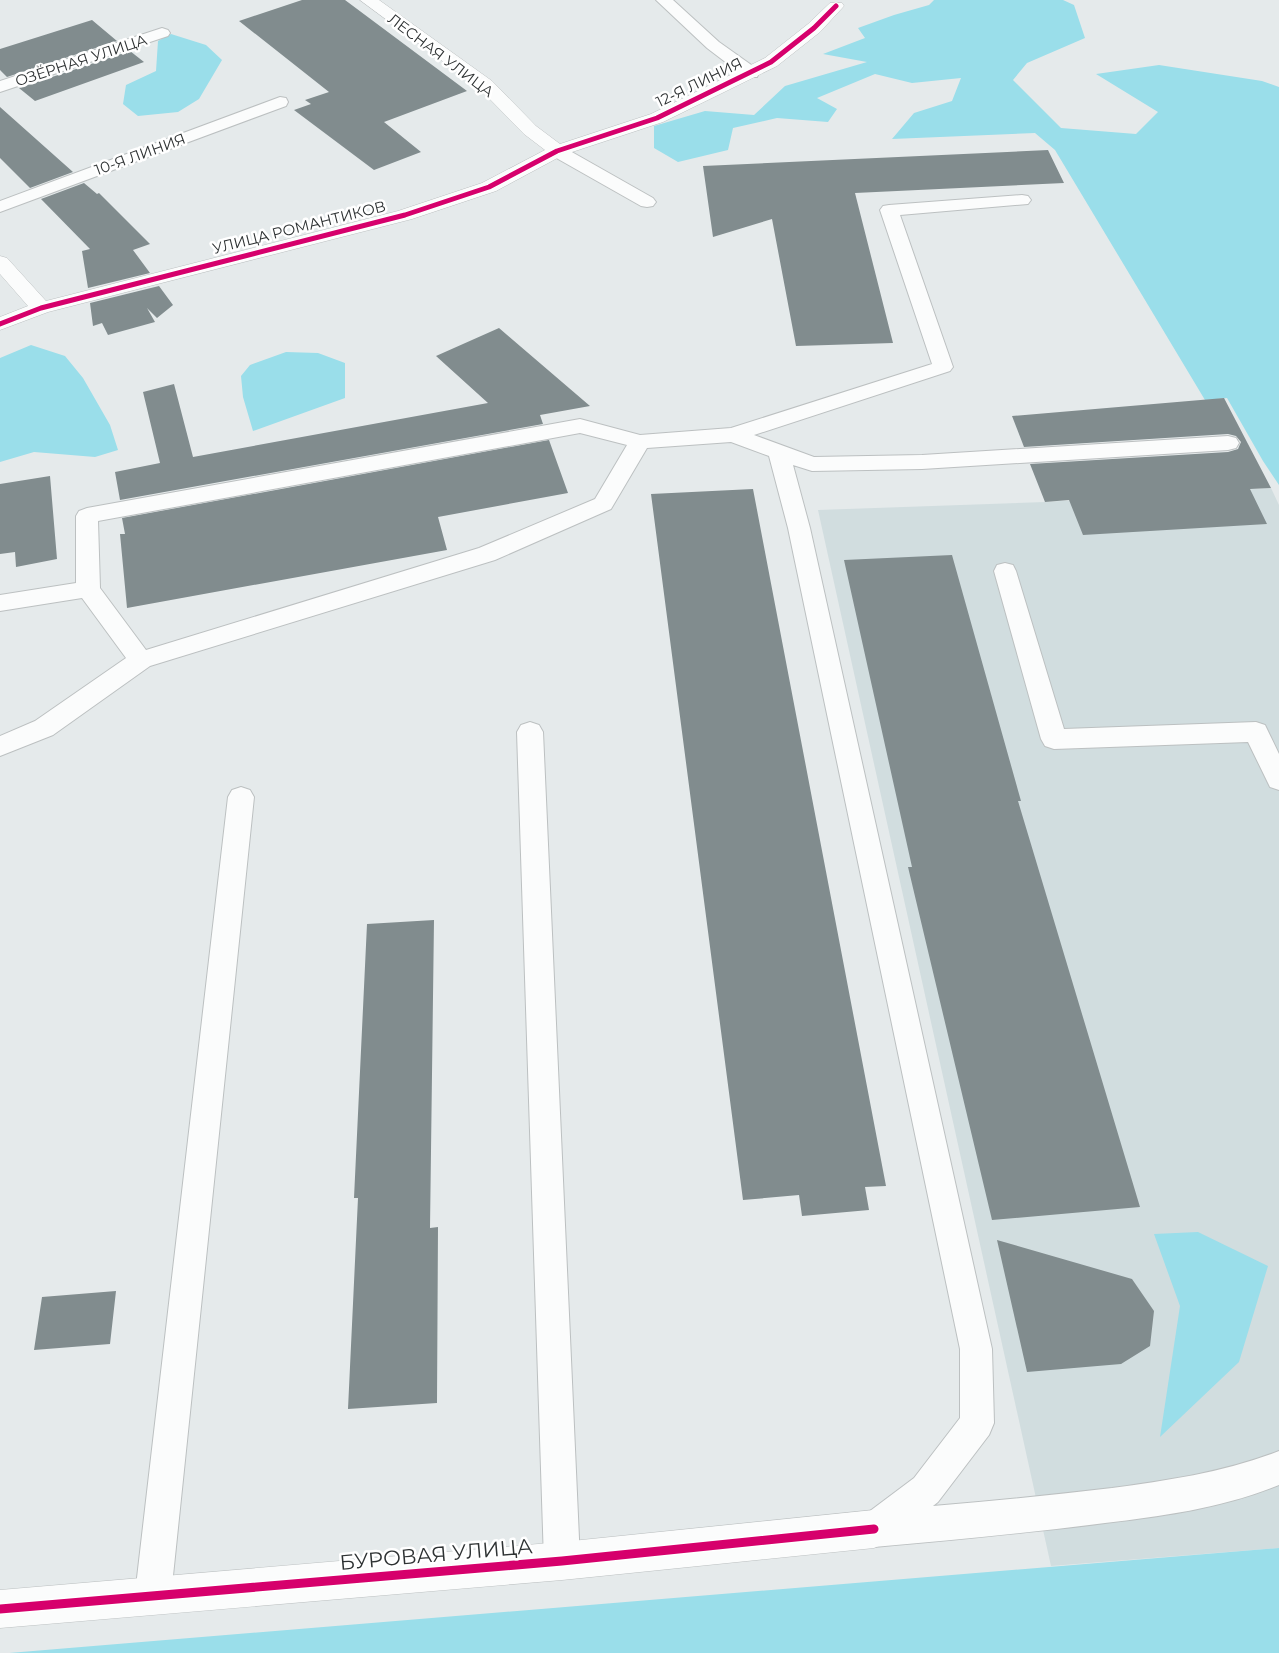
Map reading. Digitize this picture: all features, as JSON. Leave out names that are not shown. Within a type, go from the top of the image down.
[{"type":"street","name":"ЛЕСНАЯ УЛИЦА","points":[[368,0],[486,85],[530,130],[557,151]]},
{"type":"street","name":"12-Я ЛИНИЯ","points":[[557,151],[657,118],[750,72],[786,52],[836,6]]},
{"type":"street","name":"УЛИЦА РОМАНТИКОВ","points":[[41,308],[405,215],[489,187],[557,151]]},
{"type":"street","points":[[0,262],[41,308],[0,324]]},
{"type":"street","name":"БУРОВАЯ УЛИЦА","points":[[0,1609],[562,1561],[874,1529]]},
{"type":"lane","points":[[664,0],[713,45],[750,72]]},
{"type":"lane","name":"ОЗЁРНАЯ УЛИЦА","points":[[0,87],[162,33]]},
{"type":"lane","name":"10-Я ЛИНИЯ","points":[[0,207],[280,102]]},
{"type":"lane","points":[[557,151],[648,202]]},
{"type":"lane","points":[[140,660],[88,589],[87,516],[580,426],[640,442],[733,435],[942,367],[890,210],[1022,200]]},
{"type":"lane","points":[[733,435],[812,464],[922,462],[1228,443]]},
{"type":"lane","points":[[0,746],[44,728],[140,660],[487,554],[603,504],[640,442]]},
{"type":"lane","points":[[778,452],[801,538],[976,1349],[977,1423],[926,1490],[874,1529]]},
{"type":"lane","points":[[1004,571],[1054,739],[1256,732],[1279,780]]},
{"type":"lane","points":[[0,604],[88,589]]},
{"type":"lane","points":[[530,732],[562,1561]]},
{"type":"lane","points":[[153,1595],[241,797]]},
{"type":"lane","points":[[874,1529],[1041,1515],[1174,1497],[1262,1476],[1279,1468]]},
{"type":"shaded area","points":[[934,0],[1063,0],[1074,5],[1085,38],[1027,63],[1013,80],[1061,128],[1136,134],[1158,112],[1096,74],[1159,65],[1262,81],[1279,87],[1279,485],[1227,398],[1205,400],[1055,150],[1035,133],[892,139],[914,113],[952,101],[961,78],[912,83],[875,74],[817,98],[837,109],[828,122],[777,118],[733,128],[728,150],[678,162],[654,148],[654,126],[705,111],[754,115],[785,86],[867,62],[823,54],[865,38],[858,28],[929,5]]},
{"type":"shaded area","points":[[171,34],[206,45],[222,60],[199,99],[178,112],[138,116],[123,104],[126,85],[156,71],[158,41]]},
{"type":"shaded area","points":[[31,345],[65,356],[83,378],[110,425],[118,450],[95,457],[34,452],[0,462],[0,358]]},
{"type":"shaded area","points":[[286,352],[318,353],[345,363],[345,398],[253,431],[243,397],[241,376],[250,365]]},
{"type":"shaded area","points":[[1271,488],[1279,505],[1279,1548],[1051,1566],[818,510],[1045,502]]},
{"type":"shaded area","points":[[1198,1232],[1268,1266],[1239,1362],[1160,1437],[1180,1306],[1154,1234]]},
{"type":"shaded area","points":[[1279,1548],[1279,1653],[9,1653]]},
{"type":"building","points":[[302,0],[345,0],[467,91],[384,122],[421,152],[374,170],[294,110],[311,104],[305,100],[329,92],[239,21]]},
{"type":"building","points":[[92,20],[117,41],[7,77],[0,70],[0,49]]},
{"type":"building","points":[[130,51],[144,62],[35,101],[19,88]]},
{"type":"building","points":[[0,107],[73,172],[30,188],[0,158]]},
{"type":"building","points":[[1048,150],[1064,183],[855,193],[893,343],[796,346],[772,219],[713,237],[703,166]]},
{"type":"building","points":[[84,183],[97,194],[99,193],[150,244],[133,250],[150,273],[88,288],[82,251],[90,249],[41,199]]},
{"type":"building","points":[[159,286],[173,305],[157,318],[147,308],[155,322],[108,335],[102,323],[93,326],[90,303]]},
{"type":"building","points":[[499,328],[590,406],[540,415],[543,424],[120,500],[115,472],[160,463],[143,392],[174,384],[193,457],[488,403],[436,356]]},
{"type":"building","points":[[1224,398],[1271,488],[1250,489],[1267,524],[1083,535],[1069,500],[1045,502],[1030,464],[1228,452],[1238,449],[1241,442],[1236,436],[1228,434],[1024,447],[1012,416]]},
{"type":"building","points":[[549,440],[568,493],[438,517],[447,550],[127,608],[120,534],[125,534],[122,518]]},
{"type":"building","points":[[50,476],[57,559],[16,567],[15,552],[0,554],[0,484]]},
{"type":"building","points":[[753,489],[886,1186],[865,1187],[869,1210],[802,1216],[799,1195],[743,1200],[651,494]]},
{"type":"building","points":[[952,555],[1021,801],[1018,801],[1140,1207],[992,1220],[908,867],[912,867],[844,560]]},
{"type":"building","points":[[434,920],[430,1228],[438,1227],[437,1403],[348,1409],[358,1198],[354,1198],[367,924]]},
{"type":"building","points":[[997,1240],[1132,1279],[1154,1311],[1150,1346],[1121,1364],[1027,1372]]},
{"type":"building","points":[[116,1291],[110,1344],[34,1350],[42,1297]]},
{"type":"cycle path","points":[[0,324],[41,308],[405,215],[489,187],[557,151],[657,118],[771,62],[814,28],[836,6]]},
{"type":"cycle path","points":[[0,1609],[562,1561],[874,1529]]}]
